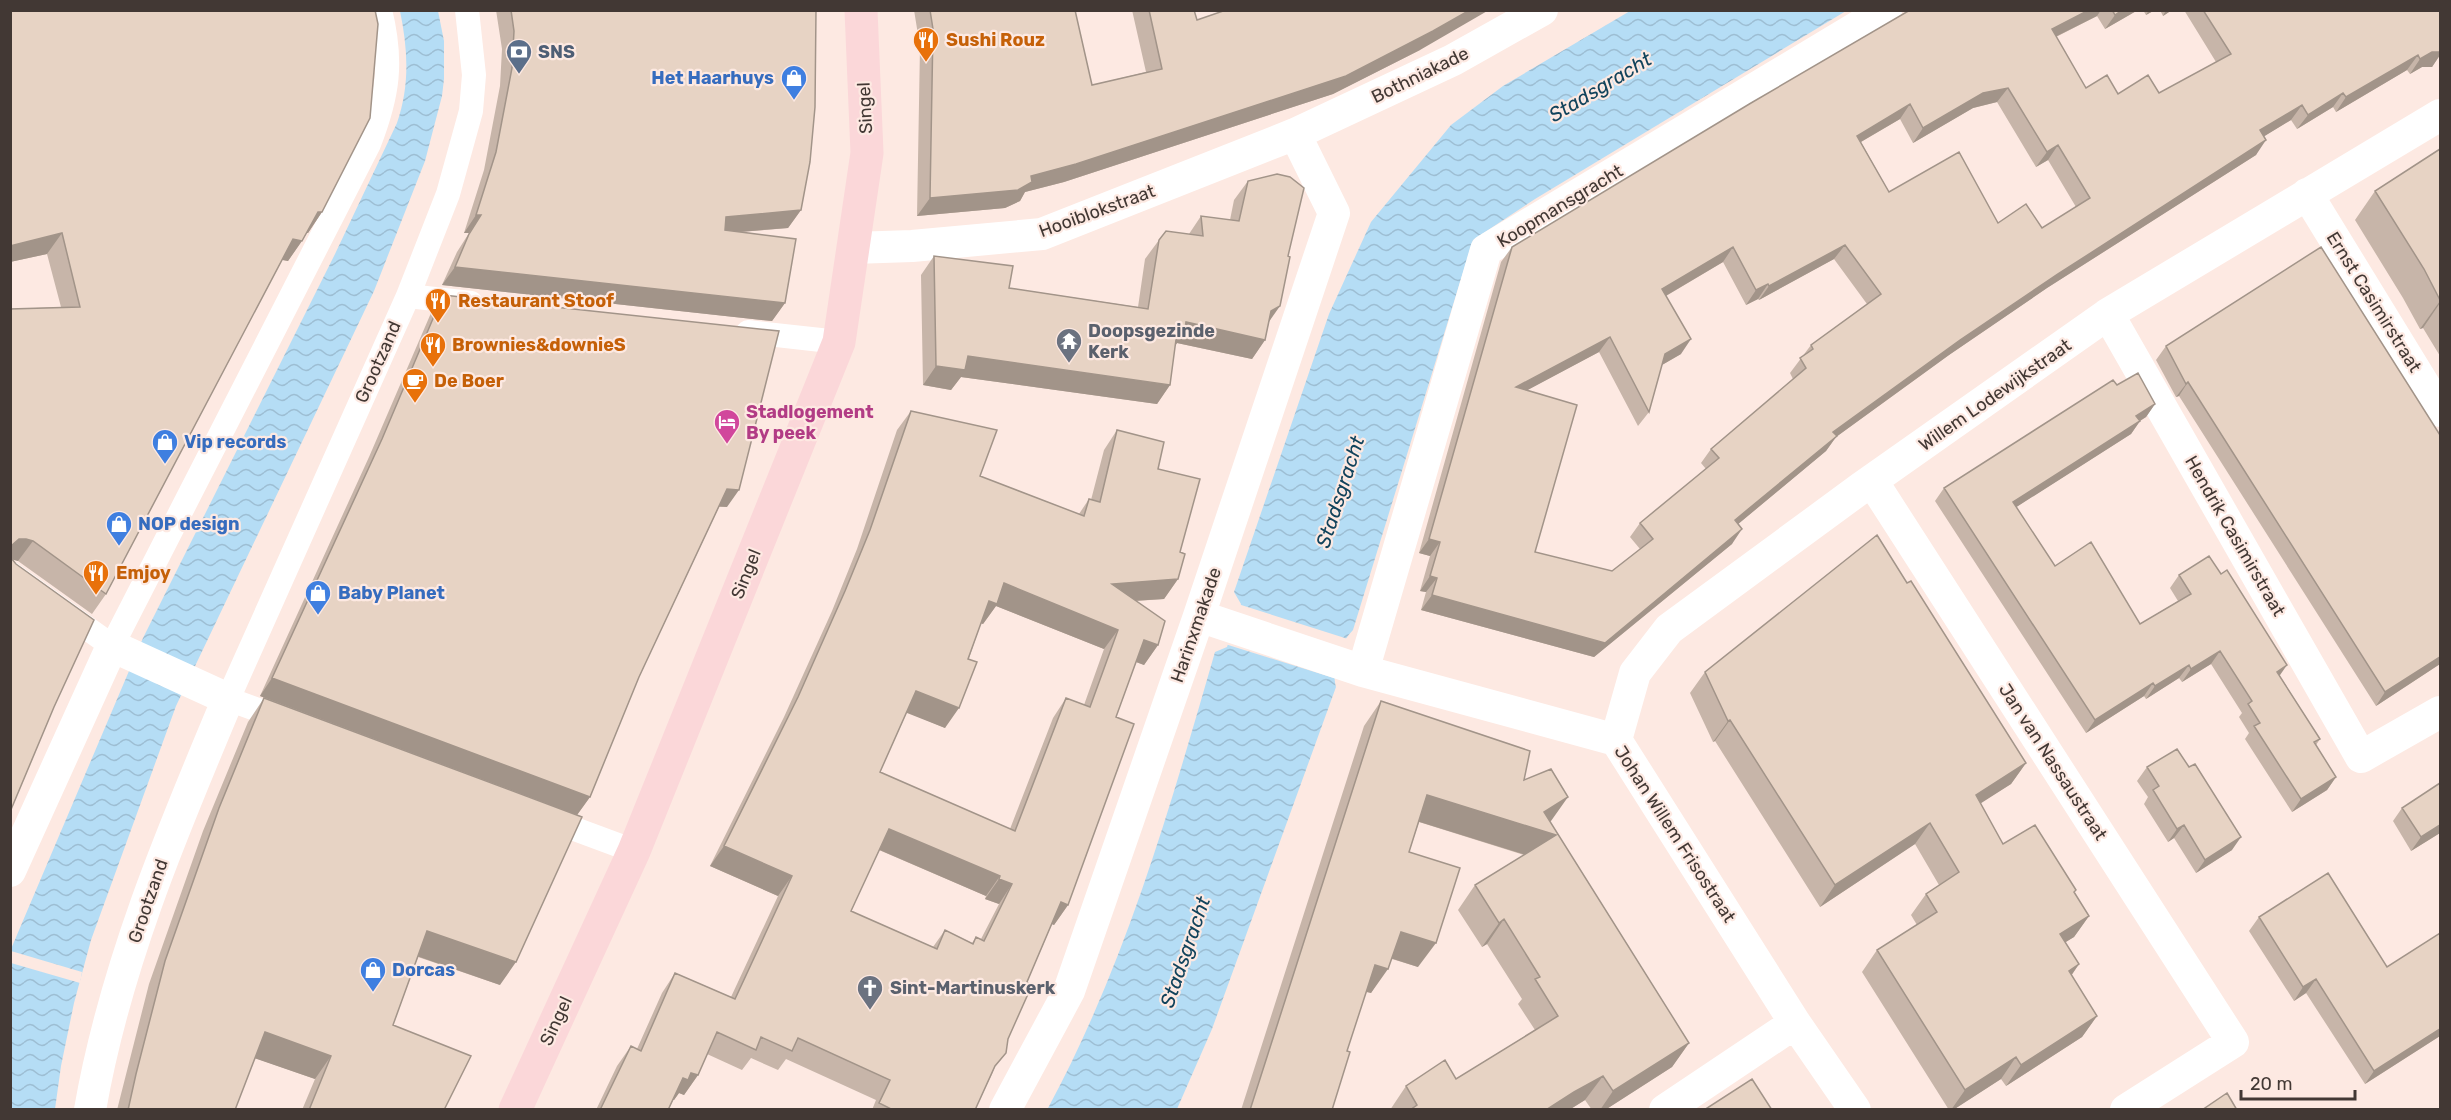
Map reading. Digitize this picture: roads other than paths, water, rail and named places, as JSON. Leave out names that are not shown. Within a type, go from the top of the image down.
[{"type":"main road","name":"Singel","points":[[515,1110],[634,851],[840,342],[867,153],[861,10]]},
{"type":"street","points":[[10,871],[123,651],[369,144],[385,99],[387,76],[385,31],[380,10]]},
{"type":"street","name":"Grootzand","points":[[90,1110],[107,1025],[170,837],[228,699],[408,296],[448,194],[471,111],[474,75],[467,10]]},
{"type":"street","name":"Bothniakade","points":[[1295,134],[1453,60],[1542,10]]},
{"type":"street","name":"Koopmansgracht","points":[[1354,667],[1486,250],[1886,10]]},
{"type":"street","name":"Willem Lodewijkstraat","points":[[1616,740],[1635,673],[1669,629],[1872,481],[2108,314],[2440,115]]},
{"type":"street","name":"Hooiblokstraat","points":[[853,248],[912,246],[1042,234],[1295,134]]},
{"type":"street","name":"Harinxmakade","points":[[1005,1110],[1069,991],[1212,621],[1334,213],[1295,134]]},
{"type":"street","name":"Ernst Casimirstraat","points":[[2307,194],[2440,411]]},
{"type":"street","points":[[408,296],[497,306]]},
{"type":"street","name":"Hendrik Casimirstraat","points":[[2108,314],[2361,758],[2440,712]]},
{"type":"street","points":[[729,330],[840,342]]},
{"type":"street","name":"Jan van Nassaustraat","points":[[1872,481],[2234,1042],[2126,1110]]},
{"type":"street","points":[[10,573],[123,651],[228,699],[305,728]]},
{"type":"street","name":"Johan Willem Frisostraat","points":[[1212,621],[1354,667],[1616,740],[1795,1023],[1854,1110]]},
{"type":"street","points":[[524,810],[634,851]]},
{"type":"street","points":[[1665,1110],[1795,1023]]},
{"type":"water","points":[[400,11],[438,11],[444,41],[442,96],[425,161],[374,291],[176,706],[91,940],[74,1003],[55,1109],[11,1110],[11,949],[143,638],[335,254],[397,123],[406,81],[405,40]]},
{"type":"water","name":"Stadsgracht","points":[[1630,11],[1846,11],[1535,199],[1473,240],[1353,630],[1337,657],[1336,687],[1212,1029],[1177,1109],[1047,1110],[1075,1055],[1123,943],[1163,828],[1215,652],[1227,647],[1241,604],[1234,592],[1329,314],[1371,222],[1451,125],[1503,86]]},
{"type":"place","name":"Sushi Rouz","points":[[926,63]]},
{"type":"place","name":"SNS","points":[[519,75]]},
{"type":"place","name":"Het Haarhuys","points":[[794,101]]},
{"type":"place","name":"Restaurant Stoof","points":[[438,324]]},
{"type":"place","name":"Doopsgezinde Kerk","points":[[1069,364]]},
{"type":"place","name":"Brownies&downieS","points":[[433,368]]},
{"type":"place","name":"De Boer","points":[[415,404]]},
{"type":"place","name":"Stadlogement By peek","points":[[727,445]]},
{"type":"place","name":"Vip records","points":[[165,465]]},
{"type":"place","name":"NOP design","points":[[119,547]]},
{"type":"place","name":"Emjoy","points":[[96,596]]},
{"type":"place","name":"Baby Planet","points":[[318,616]]},
{"type":"place","name":"Dorcas","points":[[373,993]]},
{"type":"place","name":"Sint-Martinuskerk","points":[[870,1011]]}]
